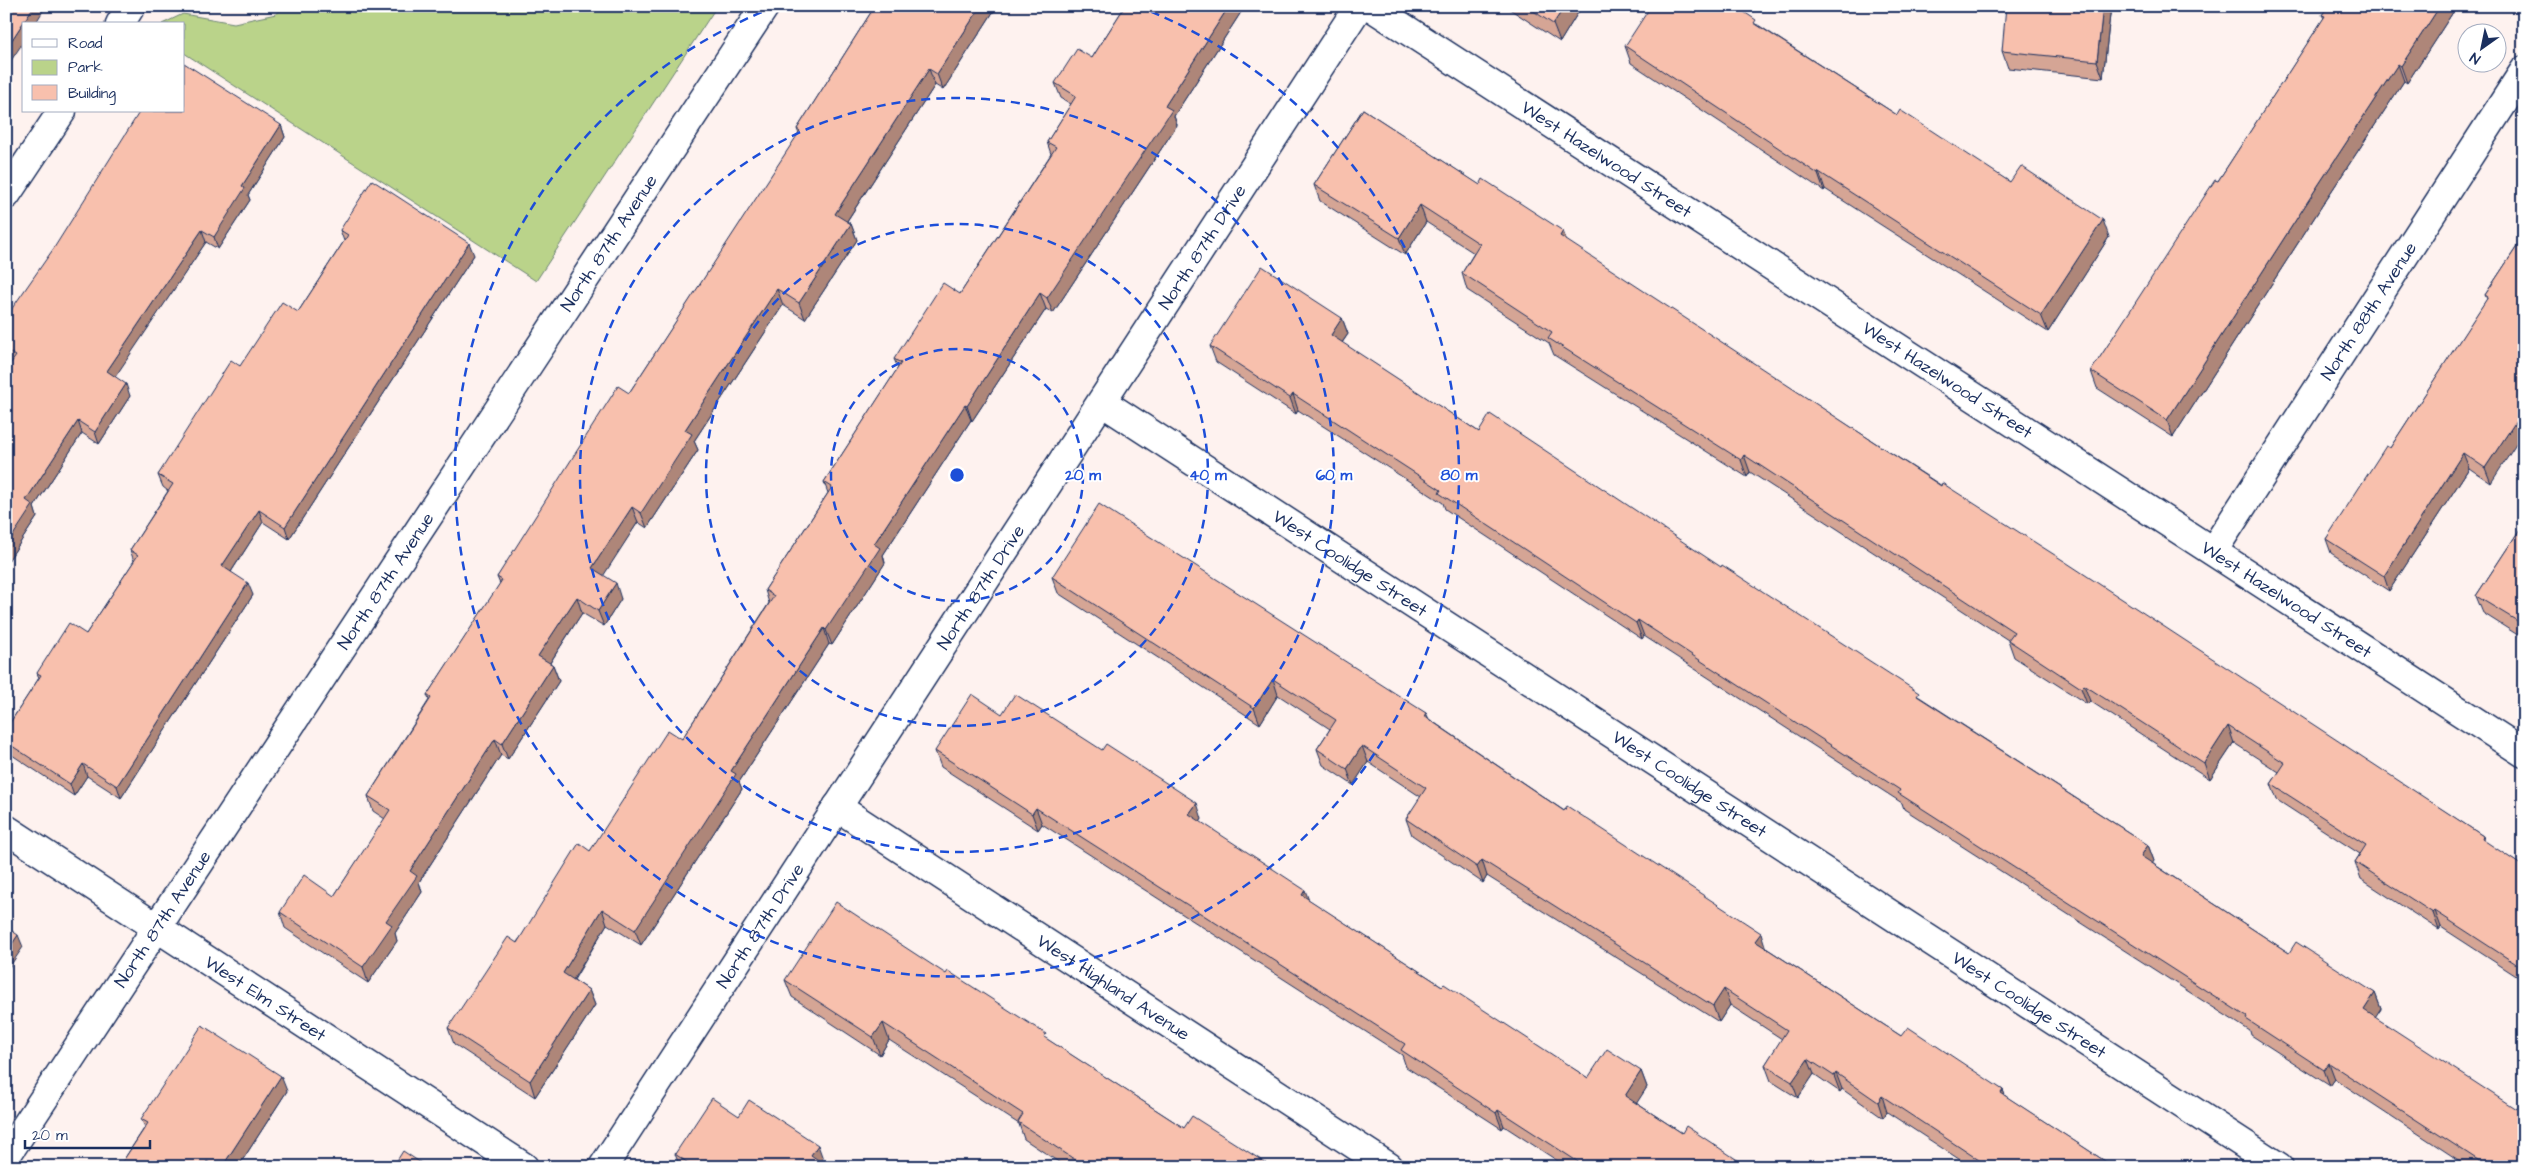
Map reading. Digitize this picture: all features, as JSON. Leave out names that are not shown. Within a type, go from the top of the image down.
[{"type":"street","points":[[121,22],[131,6]]},
{"type":"street","name":"North 87th Avenue","points":[[6,1156],[765,6]]},
{"type":"street","name":"North 87th Drive","points":[[603,1167],[1359,6]]},
{"type":"street","name":"West Hazelwood Street","points":[[1370,6],[2524,753]]},
{"type":"street","name":"North 88th Avenue","points":[[2213,551],[2524,71]]},
{"type":"street","points":[[6,196],[61,112]]},
{"type":"street","name":"West Coolidge Street","points":[[1102,402],[2279,1167]]},
{"type":"street","name":"West Highland Avenue","points":[[837,807],[1389,1167]]},
{"type":"street","name":"West Elm Street","points":[[6,829],[524,1167]]},
{"type":"green space","points":[[286,6],[717,6],[536,281],[185,54],[185,22],[166,22],[183,14],[234,23],[276,14]]},
{"type":"building","points":[[6,6],[34,6],[22,22],[6,49]]},
{"type":"building","points":[[875,6],[981,6],[937,74],[929,69],[835,214],[851,224],[799,303],[777,289],[685,430],[692,434],[641,513],[632,507],[592,568],[616,583],[598,611],[577,597],[538,656],[553,665],[502,744],[495,739],[410,871],[417,876],[386,921],[392,925],[363,967],[280,912],[304,875],[334,896],[390,810],[368,796],[431,698],[427,695],[502,580],[497,577],[618,386],[629,393],[800,131],[797,129]]},
{"type":"building","points":[[1125,6],[1229,6],[1165,106],[1172,110],[1047,298],[1040,293],[967,406],[965,405],[874,544],[880,548],[826,630],[824,628],[731,771],[736,774],[635,930],[602,909],[563,973],[589,990],[530,1081],[448,1028],[508,937],[517,943],[579,843],[590,851],[668,730],[682,739],[774,596],[765,590],[832,487],[824,482],[901,363],[894,359],[943,283],[960,294],[1056,147],[1047,142],[1076,96],[1055,83],[1077,49],[1092,58]]},
{"type":"building","points":[[1526,6],[1565,6],[1553,24]]},
{"type":"building","points":[[1651,6],[1735,6],[1756,20],[1754,23],[1897,115],[1900,110],[2010,182],[2021,166],[2103,220],[2041,315],[1819,172],[1818,174],[1625,46]]},
{"type":"building","points":[[2006,6],[2103,6],[2097,61],[2002,51]]},
{"type":"building","points":[[2328,6],[2440,6],[2401,66],[2398,64],[2167,420],[2091,371],[2215,180],[2218,181],[2325,16],[2322,15]]},
{"type":"building","points":[[185,64],[281,125],[242,186],[245,188],[214,237],[202,230],[107,371],[126,384],[95,432],[78,421],[26,500],[33,505],[6,546],[6,370],[16,356],[6,350],[6,317],[54,248],[139,112],[185,112]]},
{"type":"building","points":[[1363,109],[1480,185],[1483,179],[1563,231],[1560,236],[1941,486],[1942,483],[2061,559],[2483,836],[2482,839],[2524,867],[2524,969],[2355,862],[2366,845],[2271,784],[2285,763],[2228,726],[2204,763],[2084,685],[2081,688],[2008,640],[2014,632],[1744,455],[1741,460],[1548,338],[1552,332],[1462,273],[1480,244],[1420,205],[1399,238],[1314,185]]},
{"type":"building","points":[[372,180],[469,243],[285,527],[259,510],[222,566],[248,583],[117,786],[83,764],[70,784],[6,742],[6,729],[41,675],[37,673],[69,623],[86,634],[138,555],[130,550],[173,484],[158,475],[231,360],[240,366],[282,302],[298,312],[348,235],[340,230]]},
{"type":"building","points":[[2524,236],[2524,409],[2485,468],[2463,453],[2384,576],[2326,539],[2386,446],[2390,448],[2488,297],[2485,295]]},
{"type":"building","points":[[1262,266],[1342,318],[1331,335],[1479,432],[1490,414],[1721,567],[1722,565],[1919,693],[1917,696],[2148,845],[2141,856],[2289,953],[2296,942],[2375,993],[2364,1010],[2516,1109],[2524,1096],[2524,1167],[2478,1167],[2481,1162],[2329,1063],[2324,1070],[2246,1019],[2247,1017],[1898,793],[1900,790],[1638,620],[1636,623],[1439,493],[1441,490],[1293,394],[1290,398],[1210,346]]},
{"type":"building","points":[[1099,504],[1426,713],[1424,716],[1564,811],[1567,806],[1761,933],[1755,941],[1901,1036],[1908,1027],[2003,1090],[2001,1093],[2114,1167],[1988,1167],[1882,1096],[1878,1102],[1836,1073],[1834,1076],[1808,1059],[1792,1082],[1765,1065],[1787,1030],[1724,989],[1713,1006],[1482,860],[1477,867],[1406,819],[1426,788],[1362,746],[1347,769],[1317,749],[1336,720],[1273,679],[1254,708],[1052,577]]},
{"type":"building","points":[[2524,523],[2524,625],[2476,596]]},
{"type":"building","points":[[972,694],[1002,714],[1015,694],[1102,750],[1106,744],[1197,803],[1189,814],[1305,890],[1302,895],[1442,986],[1444,984],[1588,1078],[1607,1049],[1641,1071],[1625,1096],[1682,1133],[1686,1126],[1748,1167],[1586,1167],[1498,1110],[1496,1113],[1401,1050],[1405,1044],[1036,808],[1032,814],[935,751]]},
{"type":"building","points":[[836,902],[946,974],[948,971],[1046,1034],[1044,1037],[1184,1128],[1192,1116],[1272,1167],[1086,1167],[1018,1122],[1023,1114],[883,1023],[873,1037],[785,980]]},
{"type":"building","points":[[6,927],[18,935],[6,953]]},
{"type":"building","points":[[202,1025],[281,1076],[222,1167],[216,1167],[207,1161],[203,1167],[119,1167],[148,1123],[141,1119]]},
{"type":"building","points":[[712,1098],[739,1116],[749,1100],[818,1145],[811,1155],[828,1167],[694,1167],[675,1154]]},
{"type":"building","points":[[403,1151],[427,1167],[393,1167]]}]
